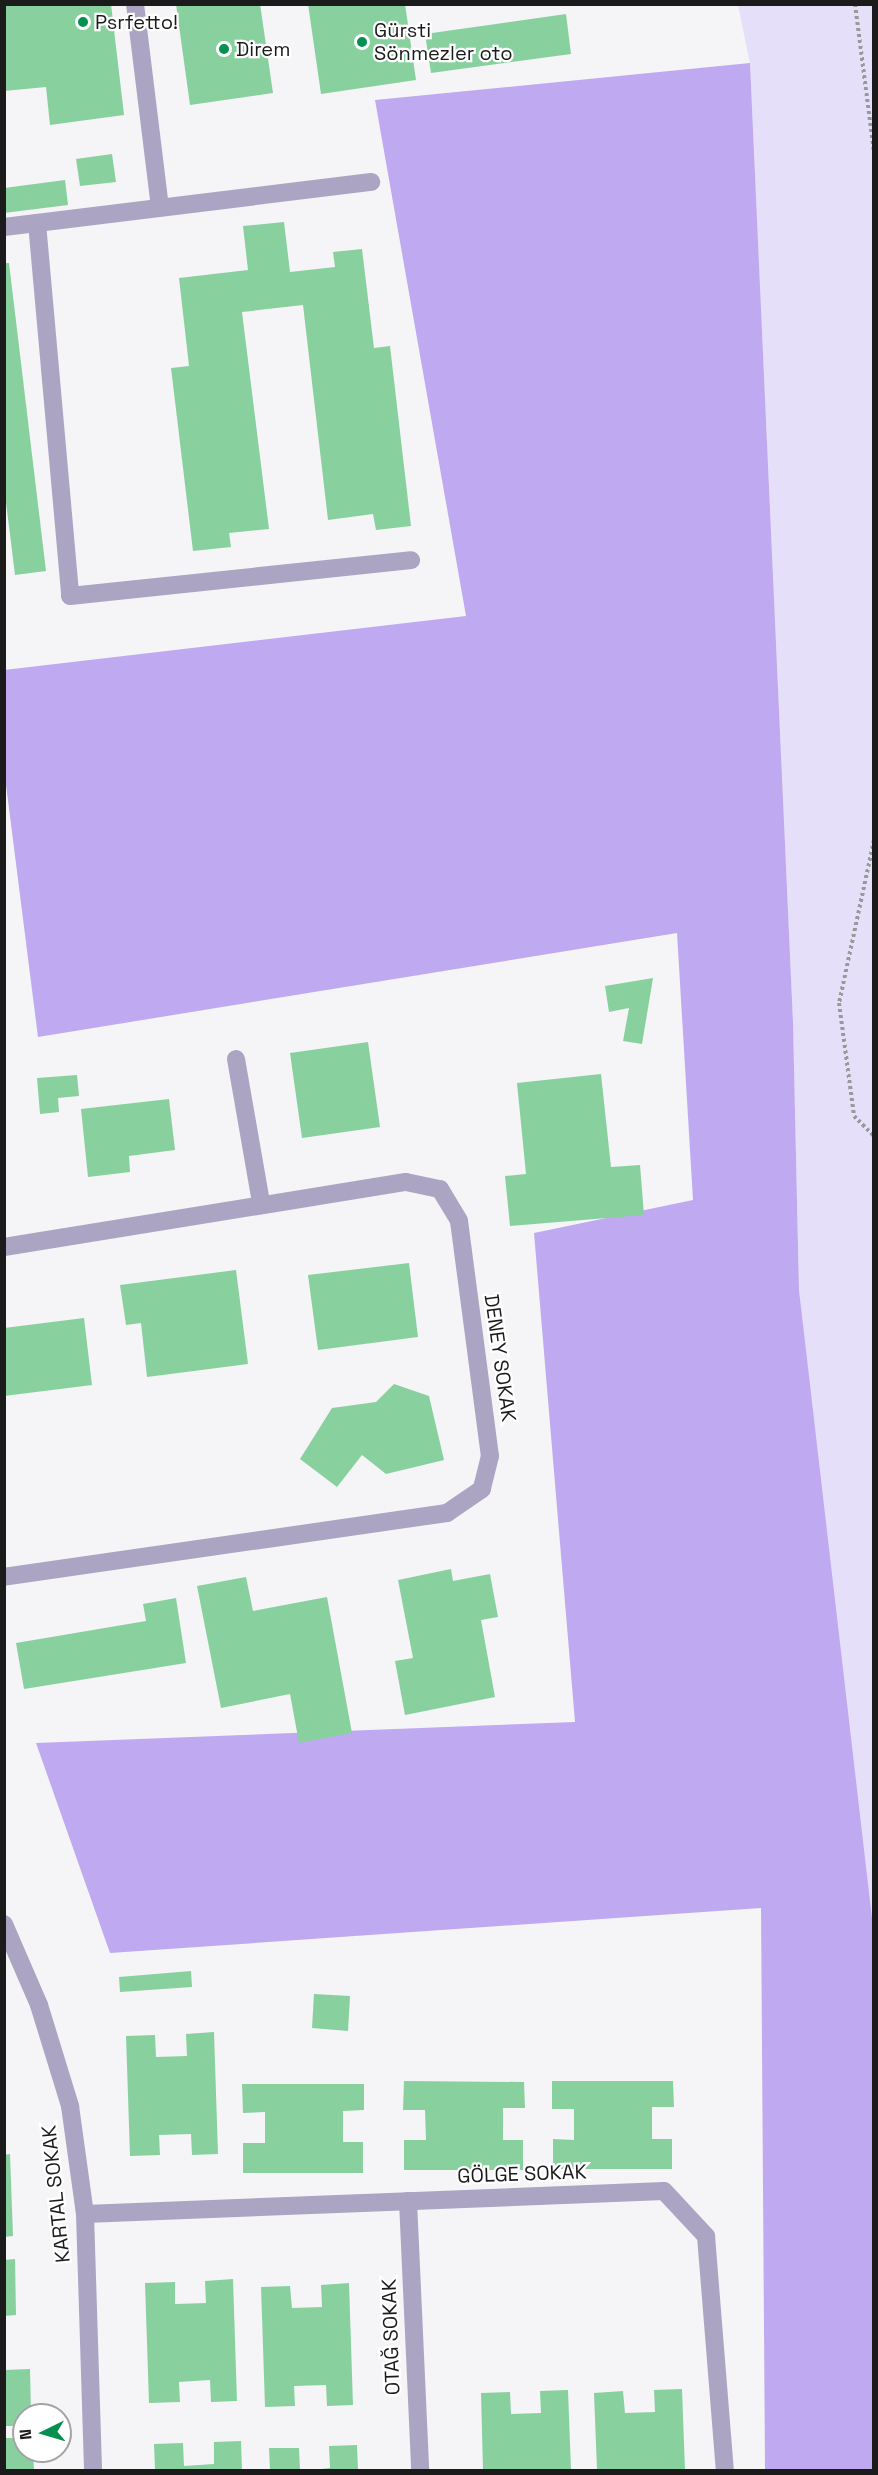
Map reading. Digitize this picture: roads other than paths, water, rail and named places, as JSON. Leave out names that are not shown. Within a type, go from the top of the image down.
[{"type":"street","points":[[135,4],[160,207]]},
{"type":"street","points":[[4,227],[371,182]]},
{"type":"street","points":[[37,223],[70,596],[411,560]]},
{"type":"street","points":[[236,1059],[261,1202]]},
{"type":"street","name":"DENEY SOKAK","points":[[4,1247],[261,1202],[406,1182],[440,1189],[460,1233],[490,1456],[482,1489],[447,1514],[4,1577]]},
{"type":"street","name":"KARTAL SOKAK","points":[[4,1924],[9,1954],[39,2005],[70,2106],[85,2214],[93,2470]]},
{"type":"street","name":"GÖLGE SOKAK","points":[[85,2214],[664,2191],[706,2236],[725,2470]]},
{"type":"street","name":"OTAĞ SOKAK","points":[[408,2201],[420,2470]]},
{"type":"place","name":"Psrfetto!","points":[[83,22]]},
{"type":"place","name":"Gürsti Sönmezler oto","points":[[362,42]]},
{"type":"place","name":"Direm","points":[[224,49]]}]
